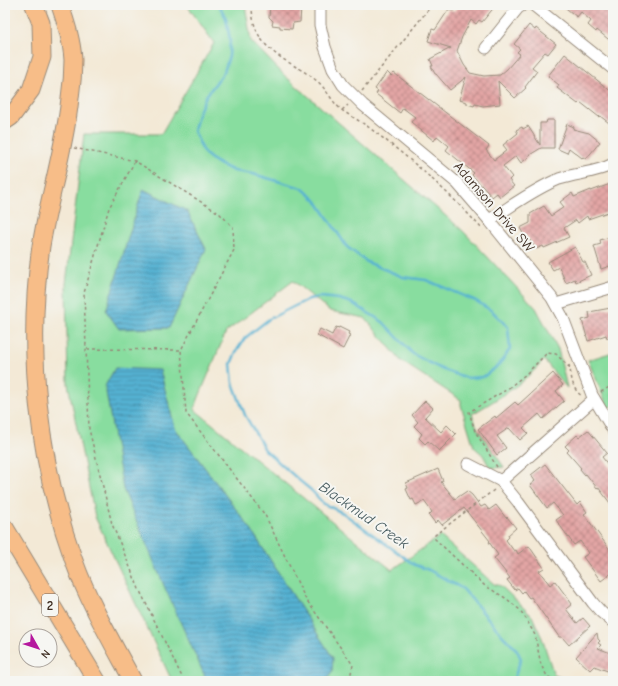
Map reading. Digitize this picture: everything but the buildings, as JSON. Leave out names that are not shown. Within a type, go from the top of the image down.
[{"type":"highway","points":[[5,121],[11,117],[31,90],[42,57],[41,23],[34,5]]},
{"type":"highway","points":[[60,5],[70,40],[73,59],[72,78],[68,116],[41,246],[34,320],[36,383],[42,437],[57,505],[74,562],[101,622],[132,681]]},
{"type":"highway","name":"2","points":[[5,528],[96,681]]},
{"type":"street","name":"Adamson Drive SW","points":[[320,5],[320,24],[325,47],[334,69],[343,84],[363,105],[457,183],[489,220],[556,304],[569,331],[593,396],[613,430]]},
{"type":"street","points":[[486,48],[518,8],[523,5]]},
{"type":"street","points":[[532,5],[613,69]]},
{"type":"street","points":[[489,220],[552,182],[569,176],[592,172],[613,164]]},
{"type":"street","points":[[556,304],[613,287]]},
{"type":"street","points":[[498,480],[593,396]]},
{"type":"street","points":[[468,464],[498,480],[518,502],[593,603],[613,622]]},
{"type":"path","points":[[252,5],[253,18],[257,32],[269,48],[280,58],[319,82],[335,104],[381,137],[454,198],[487,234]]},
{"type":"path","points":[[360,94],[432,5]]},
{"type":"path","points":[[342,110],[350,103]]},
{"type":"path","points":[[62,146],[135,161],[219,214],[233,227],[234,250],[180,350],[186,413],[265,515],[305,598],[353,665],[349,681]]},
{"type":"path","points":[[135,161],[109,208],[84,293],[89,429],[112,524],[140,589],[184,681]]},
{"type":"path","points":[[86,349],[180,350]]},
{"type":"path","points":[[555,681],[547,676],[541,665],[535,635],[520,610],[502,595],[484,585],[434,538],[435,535],[498,480],[496,466],[475,431],[469,412],[506,390],[526,374],[547,353],[556,354],[562,358],[570,369]]},
{"type":"path","points":[[568,361],[575,389],[580,395],[593,396],[613,385]]},
{"type":"green space","points":[[187,5],[245,5],[251,41],[285,76],[463,231],[536,308],[558,349],[567,388],[544,360],[519,384],[472,414],[478,430],[504,467],[490,468],[483,455],[474,447],[461,405],[461,400],[401,361],[365,318],[330,311],[293,281],[226,332],[194,409],[392,570],[440,536],[494,584],[501,586],[532,616],[542,638],[554,675],[571,681],[172,681],[95,517],[68,384],[66,284],[84,134],[161,134],[214,43]]},
{"type":"green space","points":[[613,352],[613,405],[608,408],[588,360]]},
{"type":"water","points":[[143,189],[187,211],[206,249],[169,328],[119,329],[106,311]]},
{"type":"water","points":[[115,368],[160,370],[175,428],[250,528],[333,658],[332,672],[326,681],[207,681],[165,588],[123,489],[105,386]]},
{"type":"waterway","name":"Blackmud Creek","points":[[219,5],[226,18],[230,40],[229,56],[224,72],[206,96],[198,114],[194,131],[204,153],[215,162],[234,171],[253,174],[302,188],[316,200],[347,247],[367,262],[403,277],[426,280],[476,301],[492,311],[508,327],[510,349],[499,365],[483,377],[467,378],[441,369],[413,354],[383,322],[352,303],[339,299],[321,297],[309,299],[269,319],[245,338],[236,352],[231,364],[233,383],[245,415],[265,450],[311,490],[324,504],[343,513],[415,565],[429,570],[463,589],[503,636],[517,650],[521,659],[513,681]]}]
